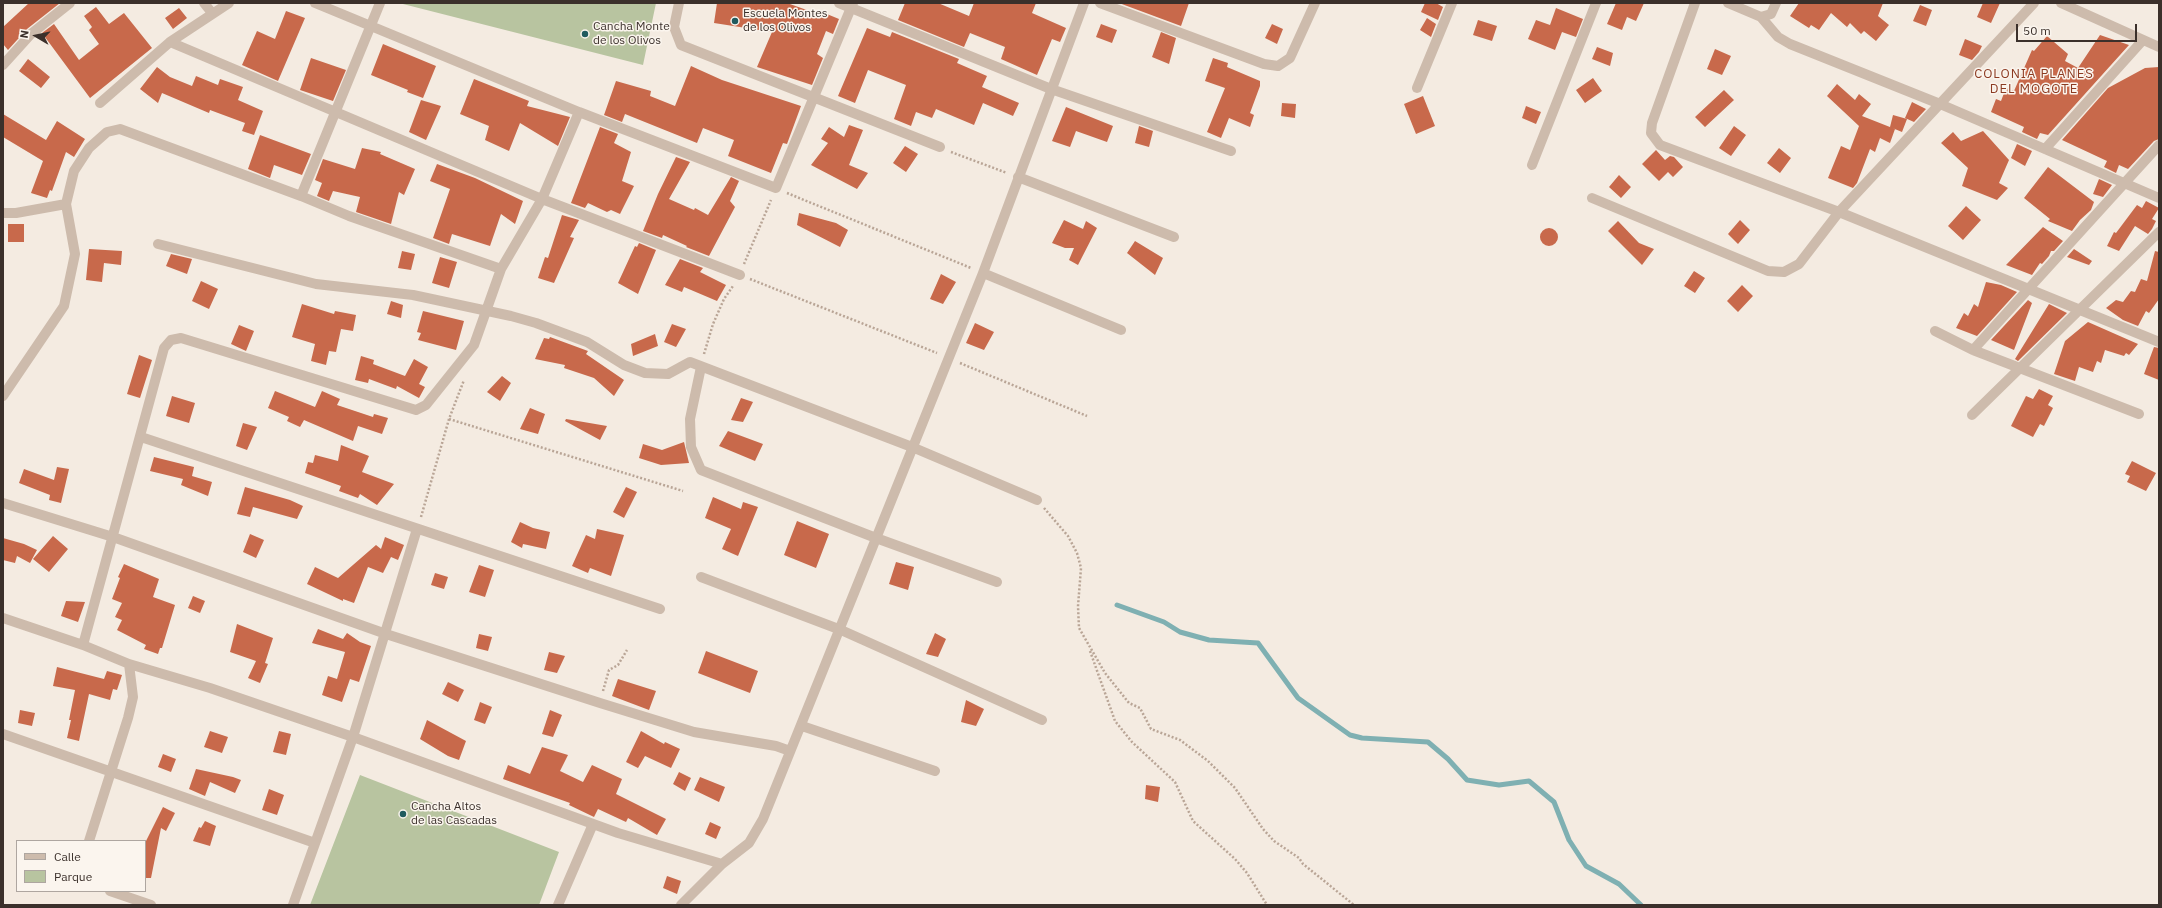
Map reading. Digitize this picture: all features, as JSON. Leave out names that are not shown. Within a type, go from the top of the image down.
[{"type":"street","points":[[3,65],[31,34],[70,3]]},
{"type":"street","points":[[204,3],[212,13]]},
{"type":"street","points":[[100,103],[170,42],[229,3]]},
{"type":"street","points":[[315,3],[372,25],[579,112],[776,188],[851,5]]},
{"type":"street","points":[[301,196],[380,3]]},
{"type":"street","points":[[680,3],[674,27],[681,46],[940,148]]},
{"type":"street","points":[[839,3],[851,5],[1051,89],[1231,151]]},
{"type":"street","points":[[681,905],[722,864],[748,843],[763,819],[841,630],[947,358],[982,273],[1084,3]]},
{"type":"street","points":[[1100,3],[1264,64],[1278,66],[1290,58],[1315,3]]},
{"type":"street","points":[[1417,88],[1452,3]]},
{"type":"street","points":[[1532,165],[1596,3]]},
{"type":"street","points":[[1694,3],[1652,123],[1651,133],[1654,140],[1660,145],[1839,212],[2159,342]]},
{"type":"street","points":[[1728,3],[1761,18],[1778,37],[1790,44],[1940,104],[2159,198]]},
{"type":"street","points":[[1761,18],[1771,14],[1776,3]]},
{"type":"street","points":[[1592,198],[1768,271],[1784,272],[1799,264],[1839,212],[2034,3]]},
{"type":"street","points":[[2061,3],[2159,47]]},
{"type":"street","points":[[2045,149],[2143,40]]},
{"type":"street","points":[[170,42],[335,113],[542,199],[740,275]]},
{"type":"street","points":[[83,645],[141,437],[164,348],[171,340],[181,338],[416,410],[426,405],[474,345],[501,269],[542,199],[579,112]]},
{"type":"street","points":[[3,396],[64,306],[76,254],[66,204],[74,171],[89,148],[107,132],[120,129],[301,196],[349,216],[501,269]]},
{"type":"street","points":[[1973,350],[2159,145]]},
{"type":"street","points":[[1018,177],[1174,237]]},
{"type":"street","points":[[3,213],[16,213],[66,204]]},
{"type":"street","points":[[1972,415],[2021,369],[2159,232]]},
{"type":"street","points":[[158,244],[316,284],[413,295],[485,312],[511,316],[542,325],[586,342],[624,365],[645,373],[668,374],[690,362],[912,447],[1037,500]]},
{"type":"street","points":[[982,273],[1121,330]]},
{"type":"street","points":[[1935,331],[1973,350],[2138,414]]},
{"type":"street","points":[[701,366],[690,419],[691,446],[701,470],[876,538],[996,582]]},
{"type":"street","points":[[141,437],[660,609]]},
{"type":"street","points":[[3,503],[113,537],[386,634],[600,703],[694,732],[776,746],[790,751]]},
{"type":"street","points":[[294,905],[353,736],[386,634],[417,529]]},
{"type":"street","points":[[701,577],[841,630],[1042,720]]},
{"type":"street","points":[[3,618],[83,645],[129,664],[210,688],[353,736],[646,843],[722,864]]},
{"type":"street","points":[[89,840],[133,697],[129,664]]},
{"type":"street","points":[[802,726],[935,771]]},
{"type":"street","points":[[3,734],[110,773],[316,843]]},
{"type":"street","points":[[558,905],[593,824]]},
{"type":"street","points":[[113,892],[151,905]]},
{"type":"path","points":[[940,148],[1018,177]]},
{"type":"path","points":[[701,366],[713,324],[724,299],[740,275],[776,188],[982,273]]},
{"type":"path","points":[[740,275],[1087,416]]},
{"type":"path","points":[[417,529],[449,419],[683,491]]},
{"type":"path","points":[[1037,500],[1068,536],[1077,553],[1081,568],[1078,606],[1079,628],[1088,646],[1105,673],[1129,703],[1140,708],[1151,729],[1180,740],[1208,761],[1235,788],[1263,829],[1274,841],[1299,858],[1303,864],[1354,905]]},
{"type":"path","points":[[1088,646],[1115,721],[1132,742],[1175,782],[1193,821],[1235,859],[1267,905]]},
{"type":"path","points":[[600,703],[606,675],[609,670],[618,665],[627,650]]},
{"type":"green space","name":"Cancha Monte de los Olivos","points":[[399,3],[656,3],[643,65]]},
{"type":"green space","name":"Cancha Altos de las Cascadas","points":[[360,775],[559,852],[539,905],[310,905]]},
{"type":"building","points":[[29,3],[60,3],[27,29],[8,50],[3,44],[3,27]]},
{"type":"building","points":[[717,3],[787,3],[821,15],[822,12],[839,19],[833,34],[826,31],[817,54],[823,58],[812,85],[757,67],[772,32],[714,23]]},
{"type":"building","points":[[905,3],[938,3],[969,16],[974,3],[1036,3],[1032,13],[1066,28],[1060,42],[1052,39],[1037,75],[1001,59],[1005,47],[970,33],[964,47],[898,20]]},
{"type":"building","points":[[1119,3],[1189,3],[1181,26]]},
{"type":"building","points":[[1425,3],[1436,3],[1443,7],[1438,20],[1421,12]]},
{"type":"building","points":[[1616,3],[1644,3],[1636,21],[1627,17],[1622,30],[1607,24]]},
{"type":"building","points":[[1799,3],[1883,3],[1878,16],[1889,25],[1876,41],[1864,31],[1861,34],[1850,23],[1847,27],[1831,13],[1819,30],[1811,25],[1809,28],[1790,16]]},
{"type":"building","points":[[1983,3],[2000,3],[1991,23],[1977,17]]},
{"type":"building","points":[[1920,5],[1932,10],[1926,26],[1913,21]]},
{"type":"building","points":[[96,7],[109,24],[124,13],[152,48],[90,98],[42,33],[54,24],[79,60],[99,44],[89,30],[92,27],[84,16]]},
{"type":"building","points":[[179,8],[187,18],[173,29],[165,18]]},
{"type":"building","points":[[1556,8],[1583,19],[1576,37],[1562,32],[1555,50],[1528,39],[1536,20],[1550,25]]},
{"type":"building","points":[[286,11],[305,18],[278,81],[242,65],[257,31],[275,39]]},
{"type":"building","points":[[1427,18],[1436,24],[1431,37],[1420,30]]},
{"type":"building","points":[[1478,20],[1497,26],[1492,41],[1473,35]]},
{"type":"building","points":[[1101,24],[1117,30],[1112,43],[1096,37]]},
{"type":"building","points":[[1272,24],[1283,29],[1277,44],[1265,38]]},
{"type":"building","points":[[867,28],[890,37],[892,32],[959,59],[957,63],[987,76],[982,87],[1019,103],[1013,116],[983,103],[974,125],[936,109],[932,118],[916,112],[911,126],[894,119],[906,85],[868,70],[855,103],[838,96]]},
{"type":"building","points":[[1161,32],[1176,38],[1169,64],[1152,57]]},
{"type":"building","points":[[2100,35],[2129,45],[2048,135],[2040,133],[2037,139],[2022,132],[2024,127],[1991,112],[1996,99],[2001,101],[2006,88],[2014,91],[2032,50],[2034,51],[2047,36],[2068,54],[2065,61],[2078,68]]},
{"type":"building","points":[[1965,39],[1982,46],[1972,60],[1959,55]]},
{"type":"building","points":[[383,44],[436,66],[423,98],[407,92],[408,90],[371,75]]},
{"type":"building","points":[[1597,47],[1613,53],[1610,66],[1592,59]]},
{"type":"building","points":[[1715,49],[1731,56],[1722,75],[1707,69]]},
{"type":"building","points":[[311,58],[346,70],[333,101],[300,90]]},
{"type":"building","points":[[1213,58],[1228,63],[1227,67],[1260,81],[1260,86],[1250,113],[1254,115],[1250,127],[1229,118],[1221,138],[1207,132],[1225,88],[1205,81]]},
{"type":"building","points":[[28,59],[50,77],[41,88],[19,71]]},
{"type":"building","points":[[691,66],[722,80],[801,106],[787,144],[783,143],[771,173],[728,156],[734,140],[703,128],[697,143],[625,114],[622,122],[604,115],[616,81],[651,91],[650,96],[675,106]]},
{"type":"building","points":[[157,67],[170,77],[192,86],[196,76],[218,85],[220,79],[243,87],[238,100],[263,111],[254,135],[242,131],[245,123],[210,110],[209,113],[162,93],[158,103],[140,89]]},
{"type":"building","points":[[2159,67],[2159,139],[2154,141],[2128,169],[2119,165],[2116,173],[2104,167],[2107,161],[2062,140],[2108,88],[2145,68]]},
{"type":"building","points":[[1593,78],[1602,91],[1585,103],[1576,90]]},
{"type":"building","points":[[474,79],[529,101],[527,106],[570,117],[558,146],[520,123],[509,151],[485,140],[489,126],[460,114]]},
{"type":"building","points":[[1837,84],[1855,100],[1859,94],[1871,104],[1862,116],[1895,129],[1890,143],[1880,138],[1875,152],[1870,149],[1857,183],[1853,188],[1828,178],[1841,146],[1850,150],[1859,126],[1827,96]]},
{"type":"building","points":[[1724,90],[1734,100],[1705,127],[1695,117]]},
{"type":"building","points":[[1423,96],[1435,126],[1416,134],[1404,104]]},
{"type":"building","points":[[421,100],[441,106],[426,140],[409,132]]},
{"type":"building","points":[[1912,102],[1926,109],[1914,122],[1905,118]]},
{"type":"building","points":[[1282,103],[1296,104],[1295,118],[1281,116]]},
{"type":"building","points":[[1526,106],[1541,112],[1536,124],[1522,118]]},
{"type":"building","points":[[1066,107],[1113,126],[1107,142],[1076,131],[1070,147],[1052,141]]},
{"type":"building","points":[[3,114],[46,140],[57,121],[85,139],[74,157],[66,152],[52,191],[50,190],[47,198],[31,193],[43,161],[3,137]]},
{"type":"building","points":[[1893,115],[1907,119],[1902,132],[1890,127]]},
{"type":"building","points":[[849,125],[863,130],[849,165],[868,173],[857,189],[811,165],[828,143],[821,139],[829,127],[844,137]]},
{"type":"building","points":[[1139,126],[1153,131],[1149,147],[1135,143]]},
{"type":"building","points":[[1734,126],[1746,135],[1731,156],[1719,148]]},
{"type":"building","points":[[600,127],[618,134],[614,143],[631,152],[622,181],[634,186],[620,214],[611,210],[607,212],[588,203],[585,208],[571,203]]},
{"type":"building","points":[[1983,131],[2009,160],[1999,183],[2008,188],[1997,200],[1962,186],[1968,168],[1941,143],[1953,132],[1961,141]]},
{"type":"building","points":[[260,135],[311,154],[302,175],[274,165],[270,178],[248,169]]},
{"type":"building","points":[[2017,144],[2032,151],[2025,166],[2011,158]]},
{"type":"building","points":[[905,146],[918,154],[906,172],[893,163]]},
{"type":"building","points":[[362,148],[381,152],[380,154],[415,169],[404,195],[399,192],[391,224],[356,212],[360,197],[333,191],[329,201],[317,196],[322,183],[315,180],[323,159],[355,169]]},
{"type":"building","points":[[1779,148],[1791,158],[1780,173],[1767,163]]},
{"type":"building","points":[[1656,150],[1665,160],[1670,156],[1674,157],[1683,167],[1673,177],[1668,172],[1659,181],[1642,164]]},
{"type":"building","points":[[676,157],[690,162],[669,199],[694,210],[695,208],[708,215],[731,177],[739,181],[730,201],[735,207],[709,256],[686,247],[687,246],[663,235],[662,238],[643,231],[658,194]]},
{"type":"building","points":[[437,164],[475,178],[523,201],[515,224],[501,214],[490,246],[452,234],[449,244],[433,238],[450,189],[430,181]]},
{"type":"building","points":[[2048,167],[2094,202],[2091,210],[2080,220],[2072,231],[2048,221],[2050,219],[2024,198]]},
{"type":"building","points":[[1619,175],[1631,187],[1621,198],[1609,187]]},
{"type":"building","points":[[2099,179],[2112,185],[2103,197],[2093,194]]},
{"type":"building","points":[[2146,201],[2159,208],[2152,219],[2156,221],[2148,234],[2135,226],[2119,251],[2107,246],[2114,232],[2116,233],[2137,205],[2142,208]]},
{"type":"building","points":[[1966,206],[1981,220],[1963,240],[1948,226]]},
{"type":"building","points":[[799,213],[836,223],[848,230],[840,247],[797,225]]},
{"type":"building","points":[[562,215],[579,220],[570,237],[574,238],[554,283],[538,278],[545,257],[548,258]]},
{"type":"building","points":[[1064,220],[1083,229],[1086,221],[1097,228],[1078,265],[1069,260],[1074,248],[1065,248],[1052,243]]},
{"type":"building","points":[[1740,220],[1750,230],[1738,244],[1728,234]]},
{"type":"building","points":[[1618,221],[1639,243],[1654,249],[1642,265],[1608,231]]},
{"type":"building","points":[[8,224],[24,224],[24,242],[8,242]]},
{"type":"building","points":[[2043,227],[2063,241],[2054,251],[2051,251],[2049,256],[2042,264],[2040,263],[2032,275],[2006,265]]},
{"type":"building","points":[[1549,228],[1555,231],[1558,237],[1555,243],[1549,246],[1543,243],[1540,237],[1543,231]]},
{"type":"building","points":[[1135,241],[1163,258],[1155,275],[1127,253]]},
{"type":"building","points":[[639,243],[656,250],[638,294],[618,283],[635,246],[637,247]]},
{"type":"building","points":[[89,249],[122,251],[121,265],[104,263],[102,282],[86,280]]},
{"type":"building","points":[[2074,249],[2092,261],[2089,265],[2067,257]]},
{"type":"building","points":[[402,251],[415,254],[411,270],[398,268]]},
{"type":"building","points":[[2155,251],[2159,252],[2159,299],[2149,313],[2146,311],[2138,326],[2123,320],[2106,308],[2116,300],[2123,302],[2131,291],[2135,292],[2141,279],[2147,281]]},
{"type":"building","points":[[171,254],[192,259],[187,274],[166,266]]},
{"type":"building","points":[[440,257],[457,262],[449,288],[432,283]]},
{"type":"building","points":[[680,259],[703,268],[700,272],[726,285],[717,301],[684,287],[682,292],[665,285]]},
{"type":"building","points":[[1694,271],[1705,278],[1695,293],[1684,286]]},
{"type":"building","points":[[941,274],[956,282],[943,304],[930,299]]},
{"type":"building","points":[[201,281],[218,289],[209,309],[192,301]]},
{"type":"building","points":[[1986,282],[2001,285],[2017,292],[1977,336],[1956,328],[1964,313],[1968,316],[1974,304],[1978,307]]},
{"type":"building","points":[[1742,285],[1753,296],[1738,312],[1727,301]]},
{"type":"building","points":[[2028,300],[2032,303],[2014,350],[1991,340]]},
{"type":"building","points":[[391,301],[403,305],[401,318],[387,314]]},
{"type":"building","points":[[302,304],[334,314],[335,311],[356,315],[353,331],[341,329],[336,352],[329,351],[326,365],[311,361],[315,344],[292,337]]},
{"type":"building","points":[[2049,304],[2067,313],[2018,361],[2015,359]]},
{"type":"building","points":[[423,311],[464,321],[456,350],[418,340],[421,333],[417,332]]},
{"type":"building","points":[[2088,322],[2138,344],[2129,355],[2126,353],[2124,356],[2105,350],[2101,363],[2097,361],[2093,372],[2079,367],[2075,381],[2054,374],[2065,341]]},
{"type":"building","points":[[975,323],[994,332],[984,350],[966,343]]},
{"type":"building","points":[[672,324],[686,329],[676,347],[664,342]]},
{"type":"building","points":[[239,325],[254,331],[246,351],[231,344]]},
{"type":"building","points":[[655,334],[658,346],[633,356],[631,344]]},
{"type":"building","points":[[550,337],[588,351],[586,354],[624,380],[614,396],[594,378],[564,368],[565,365],[535,359],[544,338],[549,339]]},
{"type":"building","points":[[2154,347],[2159,348],[2159,380],[2144,374]]},
{"type":"building","points":[[139,355],[152,360],[140,398],[127,394]]},
{"type":"building","points":[[361,356],[374,360],[373,364],[405,376],[414,359],[428,367],[419,384],[425,387],[419,398],[397,386],[396,389],[369,379],[368,383],[355,380]]},
{"type":"building","points":[[502,376],[511,383],[500,401],[487,392]]},
{"type":"building","points":[[2039,389],[2053,396],[2048,405],[2053,408],[2044,426],[2040,424],[2033,437],[2011,426],[2026,396],[2033,399]]},
{"type":"building","points":[[275,391],[315,407],[322,391],[340,399],[337,405],[373,417],[374,414],[388,418],[382,434],[358,426],[353,441],[304,420],[300,427],[287,421],[289,417],[268,408]]},
{"type":"building","points":[[172,396],[195,403],[189,423],[166,416]]},
{"type":"building","points":[[741,398],[753,402],[743,422],[731,420]]},
{"type":"building","points":[[530,408],[545,414],[538,434],[520,429]]},
{"type":"building","points":[[566,419],[607,426],[600,440],[565,421]]},
{"type":"building","points":[[243,423],[257,427],[247,450],[236,446]]},
{"type":"building","points":[[728,431],[763,444],[755,461],[719,446]]},
{"type":"building","points":[[684,442],[689,463],[661,465],[639,458],[643,444],[662,450]]},
{"type":"building","points":[[341,445],[369,456],[362,472],[394,484],[377,505],[360,494],[358,498],[339,491],[341,486],[305,473],[308,462],[313,463],[315,455],[338,461]]},
{"type":"building","points":[[154,457],[194,467],[192,476],[212,482],[208,496],[181,485],[183,479],[150,471]]},
{"type":"building","points":[[2132,461],[2156,473],[2146,491],[2127,482],[2130,476],[2125,474]]},
{"type":"building","points":[[57,467],[69,469],[61,503],[49,500],[50,495],[19,483],[24,469],[54,480]]},
{"type":"building","points":[[245,487],[290,500],[303,506],[297,519],[253,507],[250,517],[237,514]]},
{"type":"building","points":[[626,487],[637,492],[624,518],[613,512]]},
{"type":"building","points":[[713,497],[741,509],[743,502],[758,507],[738,556],[722,549],[731,529],[705,518]]},
{"type":"building","points":[[797,521],[829,534],[816,568],[784,555]]},
{"type":"building","points":[[520,522],[533,528],[550,532],[546,549],[523,544],[522,548],[511,542]]},
{"type":"building","points":[[597,529],[624,535],[611,576],[590,568],[588,573],[572,566],[586,535],[595,539]]},
{"type":"building","points":[[250,534],[264,540],[256,558],[243,552]]},
{"type":"building","points":[[53,536],[68,549],[49,572],[33,559]]},
{"type":"building","points":[[385,537],[404,545],[398,560],[391,557],[383,573],[368,567],[354,603],[343,599],[343,601],[307,584],[315,567],[338,578],[376,545],[381,549]]},
{"type":"building","points":[[3,538],[24,544],[37,550],[30,563],[17,556],[15,563],[3,560]]},
{"type":"building","points":[[896,562],[914,567],[908,590],[889,584]]},
{"type":"building","points":[[124,564],[159,579],[153,597],[175,605],[162,648],[160,648],[158,654],[144,649],[146,645],[117,630],[122,620],[115,617],[122,603],[112,599],[120,578],[118,577]]},
{"type":"building","points":[[479,565],[494,570],[485,597],[469,592]]},
{"type":"building","points":[[435,573],[448,577],[444,589],[431,585]]},
{"type":"building","points":[[193,596],[205,601],[200,613],[188,608]]},
{"type":"building","points":[[66,601],[85,602],[78,622],[61,616]]},
{"type":"building","points":[[237,624],[273,638],[265,663],[268,664],[260,683],[248,678],[256,661],[230,652]]},
{"type":"building","points":[[318,629],[343,639],[347,633],[360,642],[371,646],[359,682],[350,679],[342,702],[322,695],[328,676],[337,679],[345,652],[312,643]]},
{"type":"building","points":[[935,633],[946,639],[938,657],[926,654]]},
{"type":"building","points":[[479,634],[492,637],[488,651],[476,648]]},
{"type":"building","points":[[706,651],[758,671],[750,693],[698,673]]},
{"type":"building","points":[[549,652],[565,656],[557,673],[544,670]]},
{"type":"building","points":[[57,667],[104,679],[107,671],[122,675],[117,690],[113,689],[110,700],[89,694],[79,741],[67,738],[75,690],[53,686]]},
{"type":"building","points":[[618,679],[656,691],[649,710],[612,696]]},
{"type":"building","points":[[448,682],[464,690],[458,702],[442,694]]},
{"type":"building","points":[[966,700],[984,709],[976,726],[961,722]]},
{"type":"building","points":[[480,702],[492,707],[485,724],[474,720]]},
{"type":"building","points":[[20,710],[35,713],[32,726],[18,723]]},
{"type":"building","points":[[550,710],[562,715],[553,737],[542,734]]},
{"type":"building","points":[[427,720],[466,741],[459,760],[448,756],[420,739]]},
{"type":"building","points":[[210,731],[228,737],[222,753],[204,747]]},
{"type":"building","points":[[279,731],[291,734],[286,755],[273,752]]},
{"type":"building","points":[[641,731],[664,744],[665,742],[680,749],[671,768],[645,756],[638,768],[626,762]]},
{"type":"building","points":[[542,747],[568,755],[560,771],[583,782],[592,765],[622,779],[616,794],[666,819],[657,835],[628,818],[626,822],[598,809],[594,817],[569,805],[570,803],[503,779],[508,765],[530,774]]},
{"type":"building","points":[[163,754],[176,759],[171,772],[158,767]]},
{"type":"building","points":[[196,769],[241,780],[235,793],[210,782],[205,796],[189,789]]},
{"type":"building","points":[[679,772],[691,778],[685,791],[673,784]]},
{"type":"building","points":[[700,777],[725,787],[719,802],[694,790]]},
{"type":"building","points":[[1146,785],[1160,787],[1158,802],[1145,799]]},
{"type":"building","points":[[269,789],[284,795],[277,815],[262,810]]},
{"type":"building","points":[[163,807],[175,813],[166,831],[161,828],[151,878],[146,878],[146,841]]},
{"type":"building","points":[[205,821],[216,826],[210,846],[193,841],[199,827],[201,828]]},
{"type":"building","points":[[710,822],[721,827],[716,839],[705,834]]},
{"type":"building","points":[[667,876],[681,881],[677,894],[663,888]]},
{"type":"waterway","points":[[1117,605],[1164,622],[1180,632],[1209,640],[1258,643],[1298,698],[1350,735],[1362,738],[1428,742],[1448,759],[1467,780],[1499,785],[1529,781],[1554,802],[1569,840],[1586,866],[1619,884],[1641,905]]},
{"type":"place","name":"Escuela Montes de los Olivos","points":[[735,21]]},
{"type":"place","name":"Cancha Monte de los Olivos","points":[[585,34]]},
{"type":"place","name":"Cancha Altos de las Cascadas","points":[[403,814]]},
{"type":"district","name":"COLONIA PLANES DEL MOGOTE","points":[[2034,82]]}]
